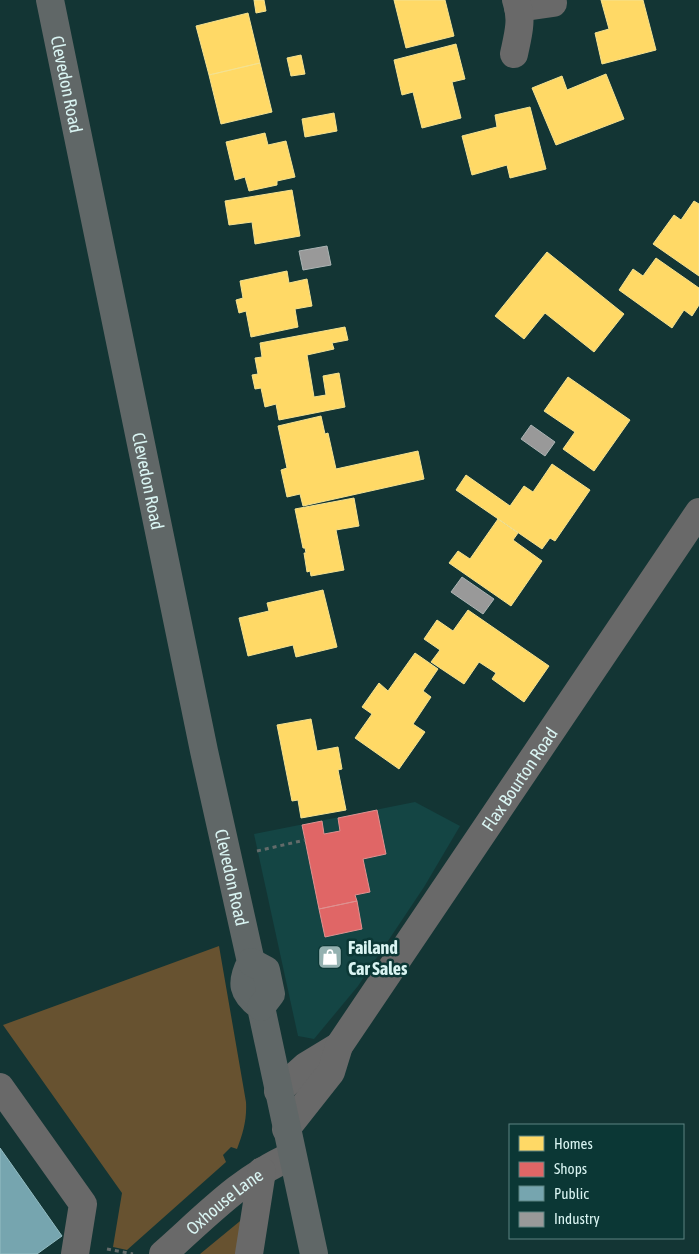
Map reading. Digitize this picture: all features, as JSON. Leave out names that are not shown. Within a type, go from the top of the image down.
[{"type":"main road","name":"Clevedon Road","points":[[50,0],[250,962],[266,970],[271,994],[261,1007],[314,1254]]},
{"type":"street","points":[[514,54],[520,27],[520,15],[517,4],[553,3]]},
{"type":"street","name":"Flax Bourton Road","points":[[286,1129],[331,1072],[339,1046],[699,512]]},
{"type":"street","name":"Flax Bourton Road","points":[[278,1091],[306,1066],[339,1046]]},
{"type":"street","points":[[0,1087],[84,1204],[75,1254]]},
{"type":"street","name":"Oxhouse Lane","points":[[163,1254],[228,1196],[262,1171],[292,1156]]},
{"type":"street","points":[[250,1254],[262,1171]]},
{"type":"path","points":[[227,858],[305,840]]},
{"type":"shaded area","points":[[415,802],[460,826],[424,887],[358,986],[314,1039],[298,1036],[254,834]]},
{"type":"shaded area","points":[[219,946],[246,1102],[243,1132],[237,1149],[231,1147],[223,1155],[226,1162],[127,1250],[113,1247],[122,1193],[3,1025]]},
{"type":"shaded area","points":[[245,1217],[239,1254],[200,1254]]},
{"type":"building: Homes","points":[[254,0],[264,0],[266,11],[256,13]]},
{"type":"building: Homes","points":[[394,0],[445,0],[454,36],[406,48]]},
{"type":"building: Homes","points":[[601,0],[643,0],[656,50],[602,64],[595,33],[609,29]]},
{"type":"building: Homes","points":[[248,13],[260,63],[209,75],[196,26]]},
{"type":"building: Homes","points":[[456,44],[465,79],[452,82],[461,118],[422,128],[413,92],[402,95],[394,60]]},
{"type":"building: Homes","points":[[301,55],[305,74],[291,76],[287,58]]},
{"type":"building: Homes","points":[[260,63],[272,112],[221,124],[209,75]]},
{"type":"building: Homes","points":[[606,74],[624,119],[556,145],[532,88],[562,76],[567,90]]},
{"type":"building: Homes","points":[[530,107],[546,169],[510,178],[507,165],[472,175],[462,136],[497,127],[495,115]]},
{"type":"building: Homes","points":[[334,113],[337,131],[305,137],[302,119]]},
{"type":"building: Homes","points":[[265,133],[268,145],[286,141],[295,177],[277,181],[277,185],[249,191],[245,177],[235,180],[226,142]]},
{"type":"building: Homes","points":[[292,190],[300,236],[255,244],[252,222],[229,225],[225,201]]},
{"type":"building: Homes","points":[[694,201],[699,204],[699,276],[653,244],[674,215],[681,220]]},
{"type":"building: Homes","points":[[547,252],[624,314],[594,352],[545,313],[524,339],[495,316]]},
{"type":"building: Homes","points":[[656,258],[699,288],[699,305],[692,316],[684,310],[672,328],[619,290],[633,269],[643,276]]},
{"type":"building: Homes","points":[[287,271],[289,283],[307,279],[312,306],[295,309],[298,327],[251,337],[246,311],[239,313],[236,300],[243,298],[240,281]]},
{"type":"building: Homes","points":[[345,327],[348,340],[332,343],[334,349],[307,355],[314,397],[326,395],[323,376],[339,373],[345,407],[279,420],[276,404],[265,407],[261,388],[255,389],[252,375],[258,374],[255,358],[262,357],[260,343]]},
{"type":"building: Homes","points":[[568,377],[630,420],[594,471],[563,449],[575,432],[544,411]]},
{"type":"building: Homes","points":[[321,416],[325,434],[328,433],[336,469],[418,451],[424,479],[303,506],[300,494],[287,497],[281,470],[287,468],[278,426]]},
{"type":"building: Homes","points":[[552,464],[590,490],[555,541],[550,538],[542,549],[456,490],[466,475],[510,506],[524,486],[533,492]]},
{"type":"building: Homes","points":[[354,498],[359,526],[336,530],[344,570],[311,576],[310,571],[307,572],[304,553],[306,553],[305,548],[303,548],[295,509]]},
{"type":"building: Homes","points":[[498,519],[518,533],[513,540],[542,561],[511,606],[449,563],[458,551],[470,559]]},
{"type":"building: Homes","points":[[323,590],[337,647],[296,657],[293,645],[248,656],[239,618],[269,611],[267,603]]},
{"type":"building: Homes","points":[[468,610],[549,666],[524,702],[492,679],[496,673],[479,662],[464,684],[431,662],[440,650],[424,639],[437,620],[453,631]]},
{"type":"building: Homes","points":[[415,653],[438,669],[423,691],[431,697],[413,724],[425,732],[399,769],[355,738],[372,714],[362,707],[379,683],[388,691]]},
{"type":"building: Homes","points":[[311,719],[317,751],[338,747],[342,769],[338,770],[346,810],[301,818],[298,800],[292,801],[277,725]]},
{"type":"building: Shops","points":[[377,810],[386,854],[363,859],[370,892],[355,895],[357,901],[319,909],[302,825],[322,821],[324,834],[340,831],[338,818]]},
{"type":"building: Shops","points":[[357,901],[362,929],[325,937],[319,909]]},
{"type":"building: Public","points":[[0,1148],[62,1236],[37,1254],[0,1254]]},
{"type":"building: Industry","points":[[327,246],[331,265],[303,270],[299,251]]},
{"type":"building: Industry","points":[[531,425],[555,442],[545,456],[521,439]]},
{"type":"building: Industry","points":[[462,577],[494,599],[483,614],[451,592]]},
{"type":"place","name":"Failand Car Sales","points":[[330,957]]}]
